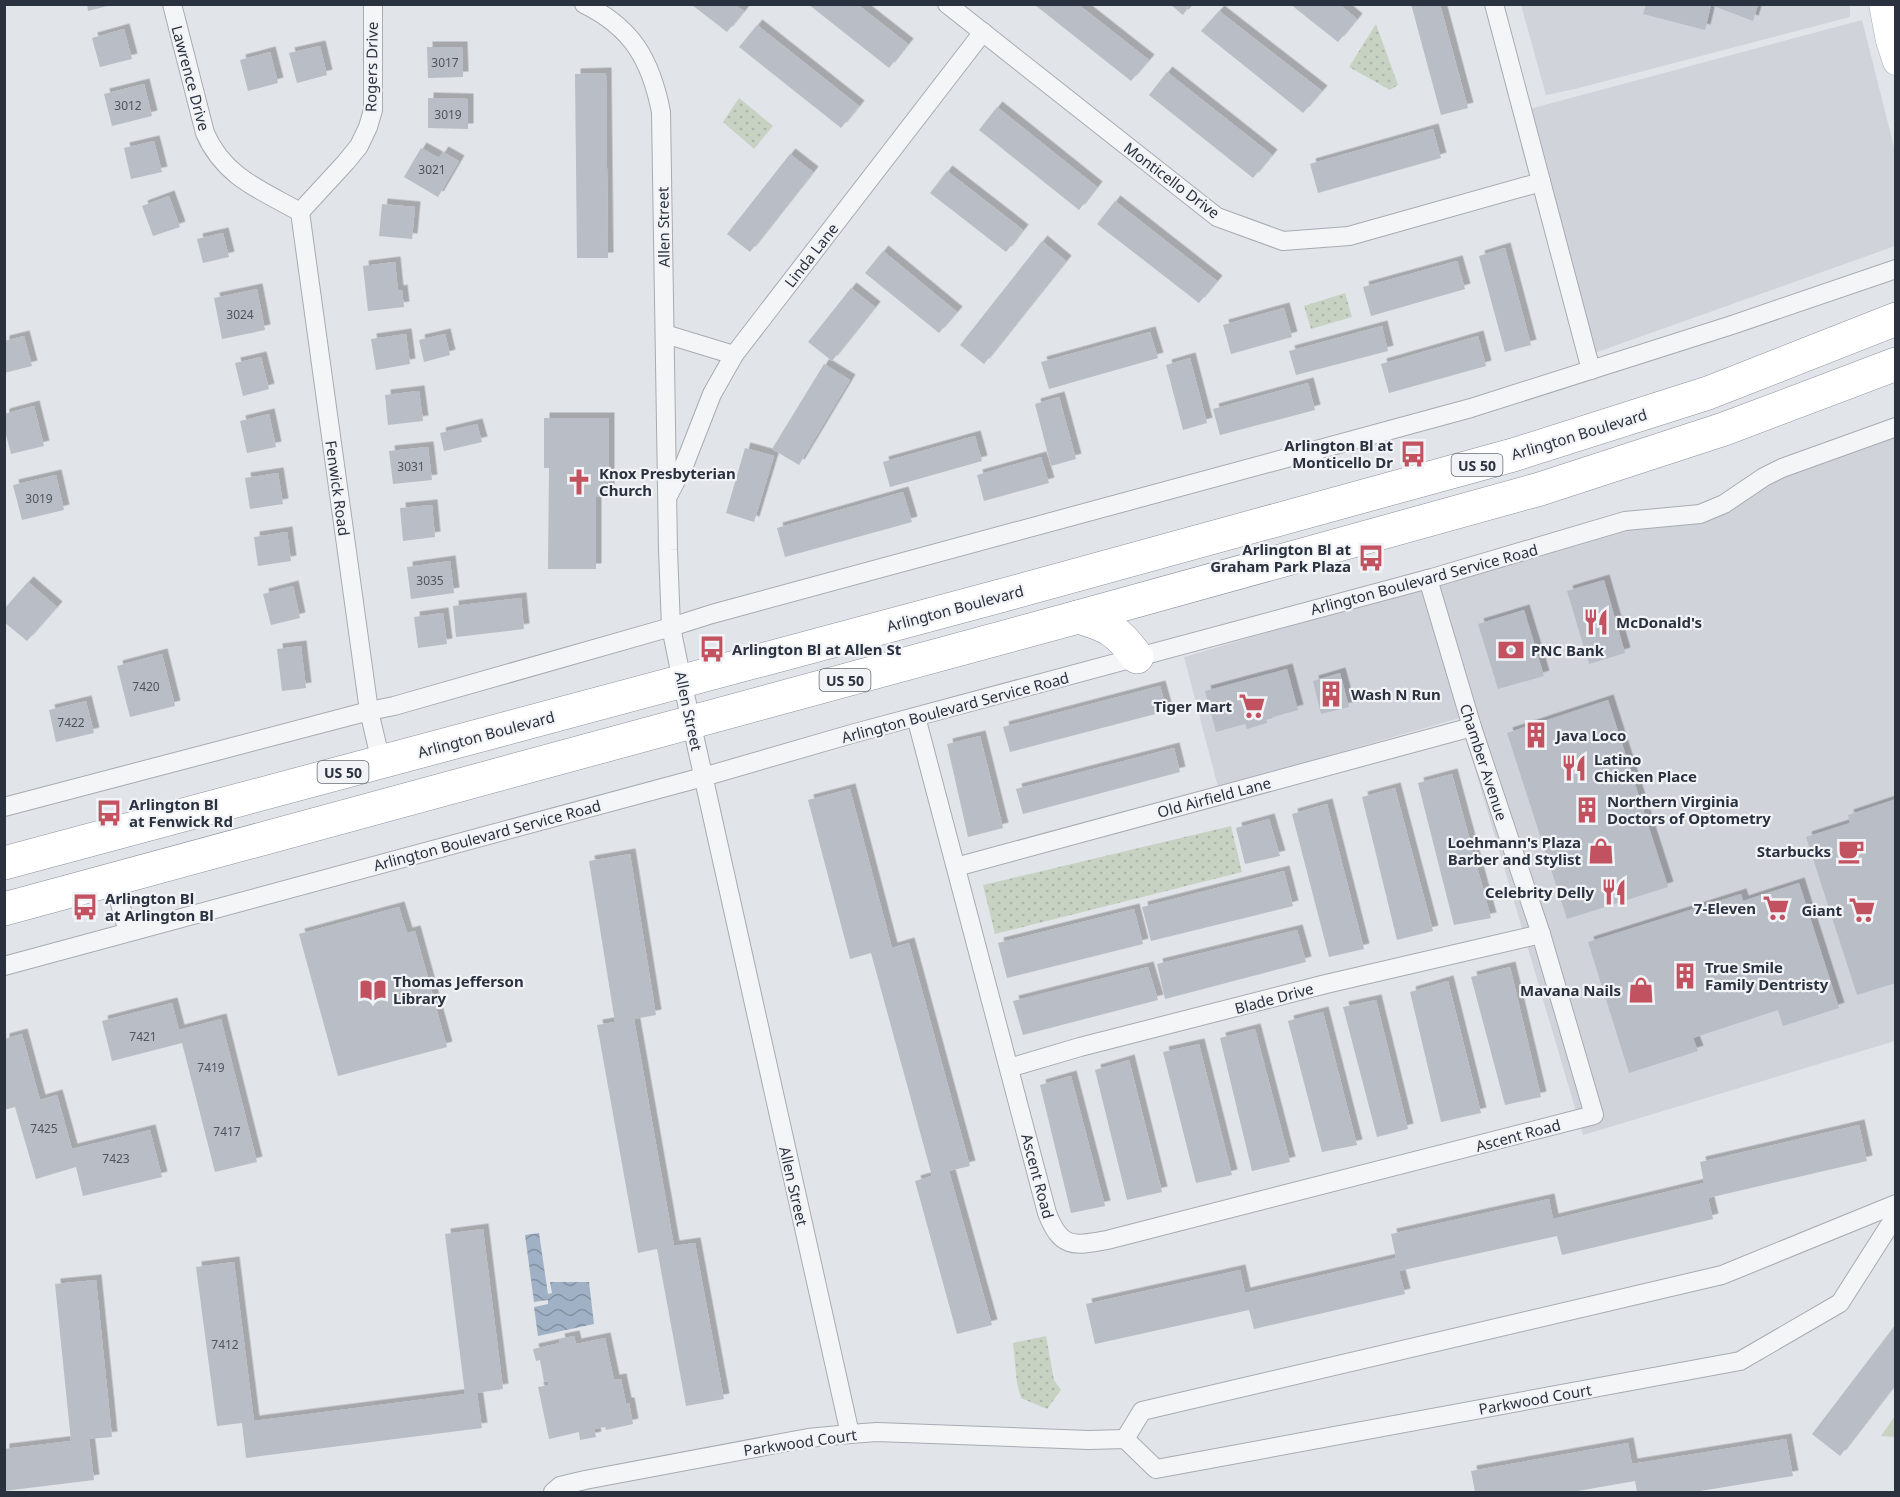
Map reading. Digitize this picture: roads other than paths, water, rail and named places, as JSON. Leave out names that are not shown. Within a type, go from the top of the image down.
[{"type":"highway","name":"Arlington Boulevard","points":[[4,863],[1000,596],[1513,455],[1708,393],[1896,319]]},
{"type":"highway","name":"US 50","points":[[4,909],[1551,486],[1734,426],[1896,364]]},
{"type":"highway","points":[[1137,657],[1141,626],[1148,610],[1162,594]]},
{"type":"highway","points":[[1078,617],[1105,625],[1124,639],[1137,657]]},
{"type":"street","name":"Lawrence Drive","points":[[171,4],[205,133],[211,146],[231,171],[300,212]]},
{"type":"street","name":"Rogers Drive","points":[[300,212],[346,162],[368,127],[373,110],[373,4]]},
{"type":"street","name":"Allen Street","points":[[584,4],[619,27],[637,47],[647,63],[656,86],[662,112],[671,627],[850,1434]]},
{"type":"street","name":"Monticello Drive","points":[[947,4],[1217,217],[1283,241],[1349,236],[1541,182]]},
{"type":"street","points":[[1494,4],[1591,370]]},
{"type":"street","points":[[1882,4],[1889,41],[1896,62]]},
{"type":"street","name":"Linda Lane","points":[[668,495],[685,463],[712,394],[734,356],[983,32]]},
{"type":"street","name":"Fenwick Road","points":[[300,212],[369,711],[381,762]]},
{"type":"street","points":[[4,807],[394,705],[712,614],[1492,402],[1732,325],[1896,269]]},
{"type":"street","points":[[665,334],[734,356]]},
{"type":"street","name":"Arlington Boulevard Service Road","points":[[4,966],[1428,579],[1625,521],[1700,514],[1724,504],[1764,477],[1782,468],[1896,428]]},
{"type":"street","name":"Chamber Avenue","points":[[1428,579],[1472,727],[1540,934],[1594,1115]]},
{"type":"street","name":"Ascent Road","points":[[916,717],[1047,1213],[1053,1228],[1063,1241],[1078,1245],[1107,1240],[1594,1115]]},
{"type":"street","name":"Old Airfield Lane","points":[[956,867],[1472,727]]},
{"type":"street","points":[[113,879],[128,932]]},
{"type":"street","name":"Blade Drive","points":[[1009,1068],[1080,1047],[1326,984],[1540,934]]},
{"type":"street","points":[[1125,1439],[1142,1411],[1722,1275],[1896,1204]]},
{"type":"street","name":"Parkwood Court","points":[[553,1492],[560,1486],[585,1480],[808,1438],[877,1432],[1089,1440],[1125,1439],[1156,1469],[1740,1361],[1840,1303],[1896,1215]]},
{"type":"water","points":[[539,1233],[548,1294],[552,1293],[550,1282],[589,1282],[594,1324],[538,1336],[534,1307],[548,1304],[548,1300],[534,1302],[525,1235]]},
{"type":"place","name":"Arlington Bl at Monticello Dr","points":[[1413,454]]},
{"type":"place","name":"Knox Presbyterian Church","points":[[579,482]]},
{"type":"place","name":"Arlington Bl at Graham Park Plaza","points":[[1371,558]]},
{"type":"place","name":"McDonald's","points":[[1596,622]]},
{"type":"place","name":"Arlington Bl at Allen St","points":[[712,649]]},
{"type":"place","name":"PNC Bank","points":[[1511,650]]},
{"type":"place","name":"Wash N Run","points":[[1331,694]]},
{"type":"place","name":"Tiger Mart","points":[[1252,706]]},
{"type":"place","name":"Java Loco","points":[[1536,735]]},
{"type":"place","name":"Latino Chicken Place","points":[[1574,768]]},
{"type":"place","name":"Northern Virginia Doctors of Optometry","points":[[1587,810]]},
{"type":"place","name":"Arlington Bl at Fenwick Rd","points":[[109,813]]},
{"type":"place","name":"Loehmann's Plaza Barber and Stylist","points":[[1601,851]]},
{"type":"place","name":"Starbucks","points":[[1851,851]]},
{"type":"place","name":"Celebrity Delly","points":[[1614,892]]},
{"type":"place","name":"Arlington Bl at Arlington Bl","points":[[85,907]]},
{"type":"place","name":"7-Eleven","points":[[1776,908]]},
{"type":"place","name":"Giant","points":[[1862,910]]},
{"type":"place","name":"True Smile Family Dentristy","points":[[1685,976]]},
{"type":"place","name":"Thomas Jefferson Library","points":[[373,990]]},
{"type":"place","name":"Mavana Nails","points":[[1641,990]]}]
